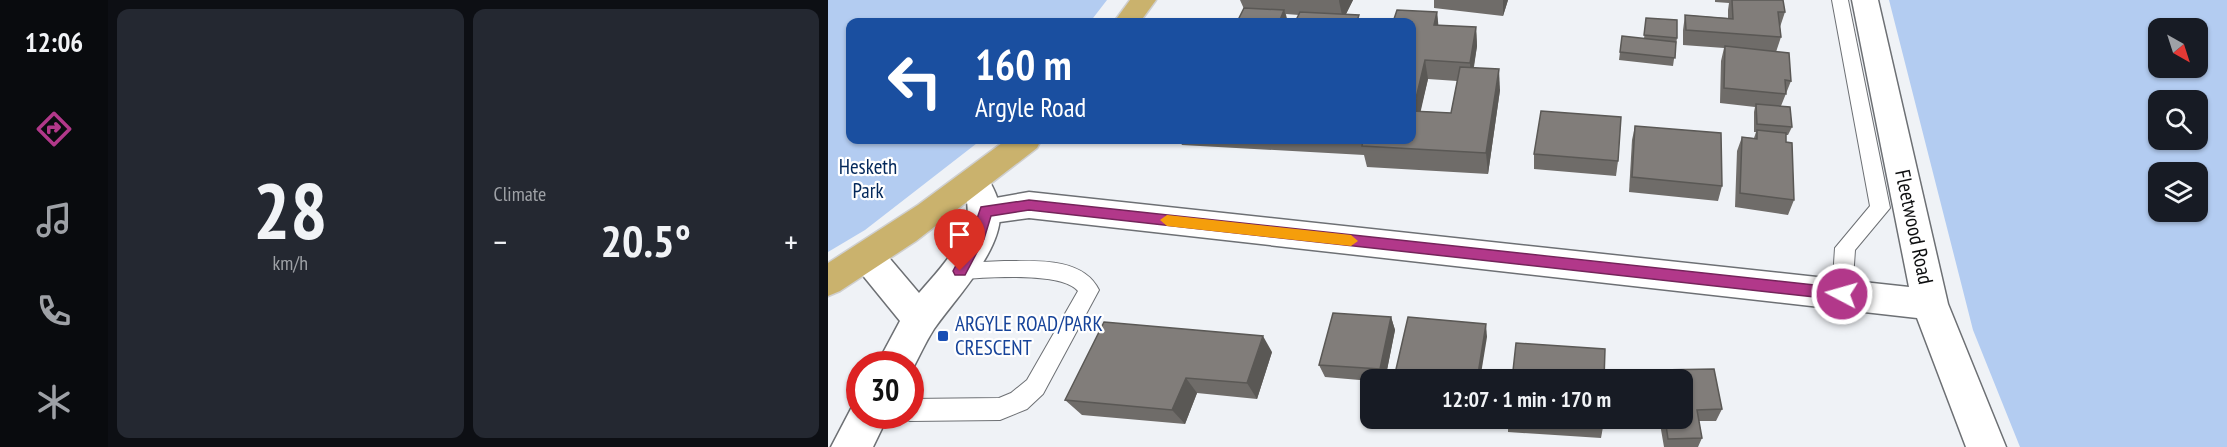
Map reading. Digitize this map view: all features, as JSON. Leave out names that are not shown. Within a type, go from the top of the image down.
[{"type":"highway","points":[[1130,18],[1143,0]]},
{"type":"highway","points":[[828,281],[980,196],[1023,144]]},
{"type":"street","name":"Fleetwood Road","points":[[1865,0],[1930,304],[1986,447]]},
{"type":"street","points":[[903,351],[921,320],[960,271],[977,239],[980,196],[1029,205],[1930,304]]},
{"type":"street","points":[[868,257],[921,320]]},
{"type":"street","points":[[850,447],[860,429]]},
{"type":"lane","points":[[1840,0],[1880,208],[1845,248],[1842,294]]},
{"type":"lane","points":[[924,410],[1000,409],[1019,401],[1035,387],[1089,290],[1079,279],[1062,273],[1005,269],[960,271]]},
{"type":"green space","name":"Hesketh Park","points":[[828,0],[1107,0],[1093,18],[846,18],[846,144],[976,144],[865,230],[828,252]]},
{"type":"green space","points":[[1889,0],[2227,0],[2227,447],[2020,447],[1973,330]]},
{"type":"building","points":[[1732,0],[1783,0],[1785,12],[1778,12],[1781,37],[1686,30],[1685,15],[1733,19]]},
{"type":"building","points":[[1244,8],[1284,10],[1281,18],[1239,18]]},
{"type":"building","points":[[1397,10],[1437,12],[1434,25],[1476,27],[1470,63],[1425,60],[1416,98],[1416,18],[1394,18]]},
{"type":"building","points":[[1300,12],[1359,15],[1358,18],[1297,18]]},
{"type":"building","points":[[1646,18],[1677,20],[1677,38],[1644,35]]},
{"type":"building","points":[[1622,36],[1676,42],[1675,58],[1620,52]]},
{"type":"building","points":[[1725,46],[1789,53],[1791,81],[1785,80],[1786,94],[1724,88]]},
{"type":"building","points":[[1460,67],[1499,69],[1486,153],[1362,146],[1362,144],[1416,144],[1416,111],[1451,113]]},
{"type":"building","points":[[1756,104],[1790,107],[1792,127],[1757,124]]},
{"type":"building","points":[[1541,111],[1621,117],[1618,161],[1534,154]]},
{"type":"building","points":[[1635,126],[1721,133],[1722,186],[1632,177]]},
{"type":"building","points":[[1757,130],[1786,133],[1786,142],[1792,143],[1794,200],[1740,193],[1742,137],[1757,139]]},
{"type":"building","points":[[1333,313],[1391,317],[1380,369],[1319,365]]},
{"type":"building","points":[[1408,317],[1486,324],[1479,369],[1396,369]]},
{"type":"building","points":[[1104,322],[1263,336],[1247,383],[1186,378],[1172,410],[1065,400]]},
{"type":"building","points":[[1516,343],[1605,349],[1604,369],[1513,369]]},
{"type":"building","points":[[1693,369],[1714,369],[1722,409],[1697,410],[1702,438],[1668,439],[1667,429],[1693,429]]},
{"type":"slow traffic","points":[[1167,220],[1351,241]]},
{"type":"place","name":"ARGYLE ROAD/PARK CRESCENT","points":[[943,336]]},
{"type":"route","points":[[960,271],[977,239],[986,211],[1029,205],[1842,294]]}]
